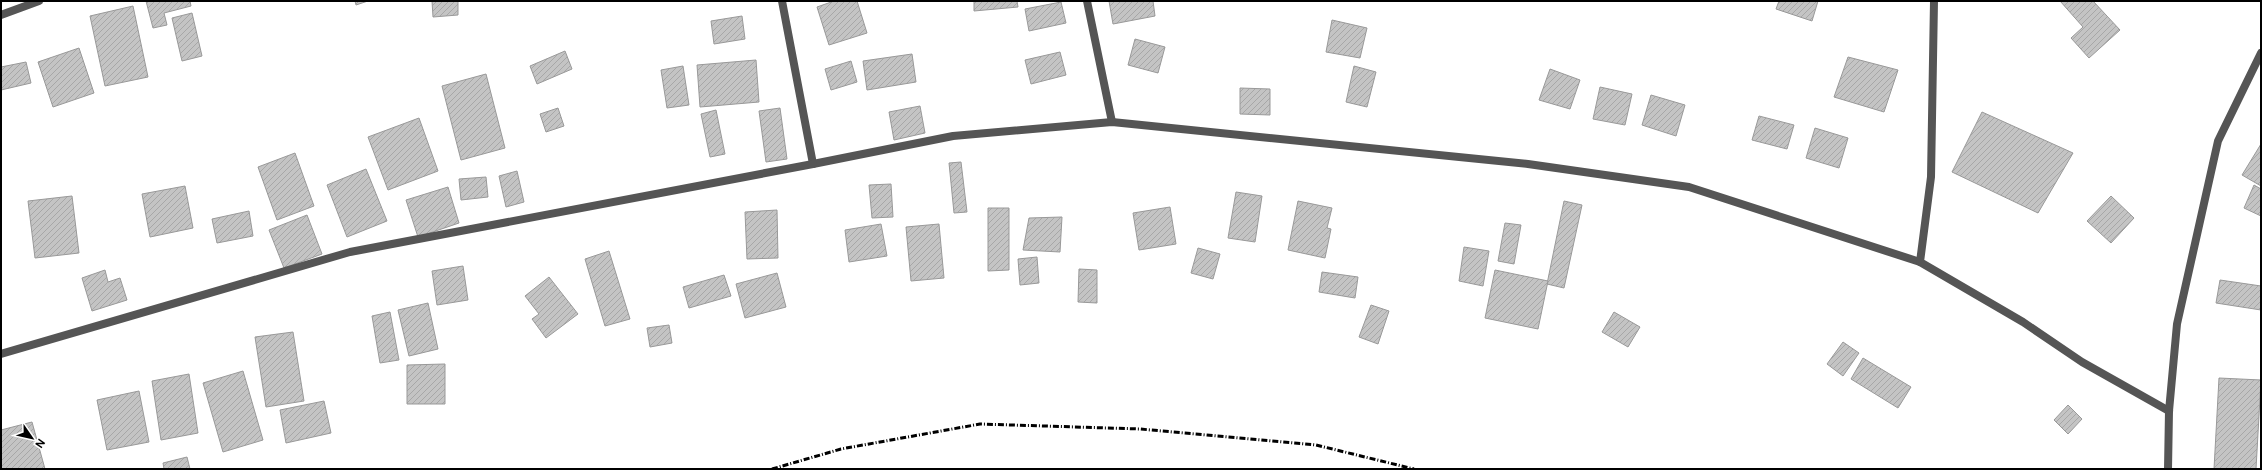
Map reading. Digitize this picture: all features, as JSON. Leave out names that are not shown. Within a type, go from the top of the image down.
[{"type":"street","points":[[1,14],[39,1]]},
{"type":"street","points":[[782,1],[813,164]]},
{"type":"street","points":[[1087,1],[1112,122]]},
{"type":"street","points":[[1920,262],[1931,177],[1934,1]]},
{"type":"street","points":[[2168,469],[2169,411],[2177,324],[2218,141],[2261,53]]},
{"type":"street","points":[[1,354],[350,252],[953,136],[1112,122],[1528,164],[1689,187],[1920,262],[2023,322],[2082,362],[2169,411]]},
{"type":"building","points":[[146,1],[190,1],[191,6],[164,13],[167,25],[153,28]]},
{"type":"building","points":[[355,1],[368,1],[356,5]]},
{"type":"building","points":[[432,1],[458,1],[458,15],[433,17]]},
{"type":"building","points":[[834,1],[857,1],[867,33],[829,45],[817,7]]},
{"type":"building","points":[[974,1],[1017,1],[1018,7],[974,11]]},
{"type":"building","points":[[1109,1],[1153,1],[1155,16],[1113,24]]},
{"type":"building","points":[[1779,1],[1818,1],[1812,21],[1776,9]]},
{"type":"building","points":[[2060,1],[2093,1],[2120,30],[2089,58],[2071,38],[2083,27]]},
{"type":"building","points":[[1061,2],[1066,23],[1029,31],[1025,9]]},
{"type":"building","points":[[133,6],[148,77],[105,86],[90,16]]},
{"type":"building","points":[[192,13],[202,56],[182,61],[172,18]]},
{"type":"building","points":[[742,16],[745,39],[714,44],[711,21]]},
{"type":"building","points":[[1332,20],[1367,28],[1360,58],[1326,52]]},
{"type":"building","points":[[1135,39],[1165,47],[1158,73],[1128,65]]},
{"type":"building","points":[[79,48],[94,93],[53,107],[38,62]]},
{"type":"building","points":[[565,51],[572,69],[537,84],[530,66]]},
{"type":"building","points":[[1060,52],[1066,75],[1031,84],[1025,60]]},
{"type":"building","points":[[912,54],[916,82],[867,90],[863,61]]},
{"type":"building","points":[[1848,57],[1898,70],[1884,112],[1834,97]]},
{"type":"building","points":[[756,60],[759,102],[700,107],[697,65]]},
{"type":"building","points":[[851,61],[857,82],[831,90],[825,69]]},
{"type":"building","points":[[26,62],[31,83],[1,90],[1,67]]},
{"type":"building","points":[[683,66],[689,105],[667,108],[661,70]]},
{"type":"building","points":[[1354,66],[1376,72],[1367,107],[1346,102]]},
{"type":"building","points":[[1550,69],[1580,80],[1570,109],[1539,100]]},
{"type":"building","points":[[486,74],[505,148],[461,160],[442,86]]},
{"type":"building","points":[[1600,87],[1632,94],[1625,125],[1593,119]]},
{"type":"building","points":[[1240,88],[1270,89],[1270,115],[1240,114]]},
{"type":"building","points":[[1651,95],[1685,105],[1676,136],[1642,125]]},
{"type":"building","points":[[920,106],[925,133],[894,140],[889,112]]},
{"type":"building","points":[[558,108],[564,126],[546,132],[540,114]]},
{"type":"building","points":[[780,108],[787,159],[766,162],[759,111]]},
{"type":"building","points":[[716,110],[725,154],[710,157],[701,114]]},
{"type":"building","points":[[1982,112],[2073,153],[2038,213],[1952,172]]},
{"type":"building","points":[[1759,116],[1794,125],[1787,149],[1752,140]]},
{"type":"building","points":[[419,118],[438,171],[388,190],[368,137]]},
{"type":"building","points":[[1815,128],[1848,138],[1839,168],[1806,158]]},
{"type":"building","points":[[2261,144],[2261,186],[2242,175]]},
{"type":"building","points":[[295,153],[314,206],[277,220],[258,167]]},
{"type":"building","points":[[961,162],[967,212],[954,213],[949,163]]},
{"type":"building","points":[[366,169],[387,221],[347,237],[327,185]]},
{"type":"building","points":[[517,171],[524,202],[506,207],[499,176]]},
{"type":"building","points":[[486,177],[488,197],[461,200],[459,179]]},
{"type":"building","points":[[891,184],[893,217],[872,218],[869,185]]},
{"type":"building","points":[[2254,185],[2261,189],[2261,216],[2244,208]]},
{"type":"building","points":[[185,186],[193,228],[150,237],[142,194]]},
{"type":"building","points":[[448,187],[459,223],[418,237],[406,200]]},
{"type":"building","points":[[1236,192],[1262,196],[1255,242],[1228,238]]},
{"type":"building","points":[[72,196],[79,253],[35,258],[28,201]]},
{"type":"building","points":[[2111,196],[2134,218],[2111,243],[2087,221]]},
{"type":"building","points":[[1298,201],[1332,208],[1327,228],[1331,229],[1325,258],[1288,250]]},
{"type":"building","points":[[1564,201],[1582,205],[1564,288],[1547,284]]},
{"type":"building","points":[[1170,207],[1176,244],[1139,250],[1133,213]]},
{"type":"building","points":[[988,208],[1009,208],[1009,270],[988,271]]},
{"type":"building","points":[[777,210],[778,258],[747,259],[745,212]]},
{"type":"building","points":[[249,211],[253,236],[217,243],[212,219]]},
{"type":"building","points":[[307,215],[322,254],[284,268],[269,230]]},
{"type":"building","points":[[1062,217],[1060,252],[1023,250],[1029,218]]},
{"type":"building","points":[[1505,223],[1521,225],[1514,264],[1498,261]]},
{"type":"building","points":[[881,224],[887,256],[849,262],[845,230]]},
{"type":"building","points":[[939,224],[944,278],[911,281],[906,227]]},
{"type":"building","points":[[1464,247],[1489,251],[1483,286],[1459,281]]},
{"type":"building","points":[[1198,248],[1220,254],[1213,279],[1191,273]]},
{"type":"building","points":[[609,251],[630,319],[605,326],[585,259]]},
{"type":"building","points":[[1037,257],[1039,283],[1020,285],[1018,259]]},
{"type":"building","points":[[463,266],[468,300],[437,305],[432,271]]},
{"type":"building","points":[[1079,269],[1097,270],[1097,303],[1078,302]]},
{"type":"building","points":[[105,270],[108,282],[120,278],[127,300],[92,311],[82,278]]},
{"type":"building","points":[[1495,270],[1548,281],[1538,329],[1485,318]]},
{"type":"building","points":[[1322,272],[1358,277],[1355,298],[1319,292]]},
{"type":"building","points":[[777,273],[786,307],[745,318],[736,284]]},
{"type":"building","points":[[724,275],[731,296],[689,308],[683,287]]},
{"type":"building","points":[[549,277],[578,314],[546,338],[532,319],[539,314],[525,296]]},
{"type":"building","points":[[2220,280],[2261,286],[2261,310],[2216,303]]},
{"type":"building","points":[[428,303],[438,349],[409,356],[398,310]]},
{"type":"building","points":[[1371,305],[1389,311],[1378,344],[1359,337]]},
{"type":"building","points":[[390,312],[399,360],[380,363],[372,316]]},
{"type":"building","points":[[1614,312],[1640,327],[1628,347],[1602,332]]},
{"type":"building","points":[[669,325],[672,343],[650,347],[647,328]]},
{"type":"building","points":[[293,332],[304,401],[266,407],[255,337]]},
{"type":"building","points":[[1843,342],[1859,353],[1843,376],[1827,364]]},
{"type":"building","points":[[1863,358],[1911,387],[1898,408],[1851,379]]},
{"type":"building","points":[[445,364],[445,404],[407,404],[407,365]]},
{"type":"building","points":[[243,371],[263,440],[223,452],[203,383]]},
{"type":"building","points":[[189,374],[198,433],[161,440],[152,381]]},
{"type":"building","points":[[2219,378],[2261,380],[2256,469],[2214,469]]},
{"type":"building","points":[[139,391],[149,442],[107,450],[97,400]]},
{"type":"building","points":[[324,401],[331,433],[286,443],[280,410]]},
{"type":"building","points":[[2068,405],[2082,419],[2068,434],[2054,420]]},
{"type":"building","points":[[32,422],[45,469],[1,469],[1,430]]},
{"type":"building","points":[[187,457],[190,469],[164,469],[163,463]]},
{"type":"railway","points":[[772,469],[841,449],[980,424],[1140,429],[1316,445],[1414,469]]}]
